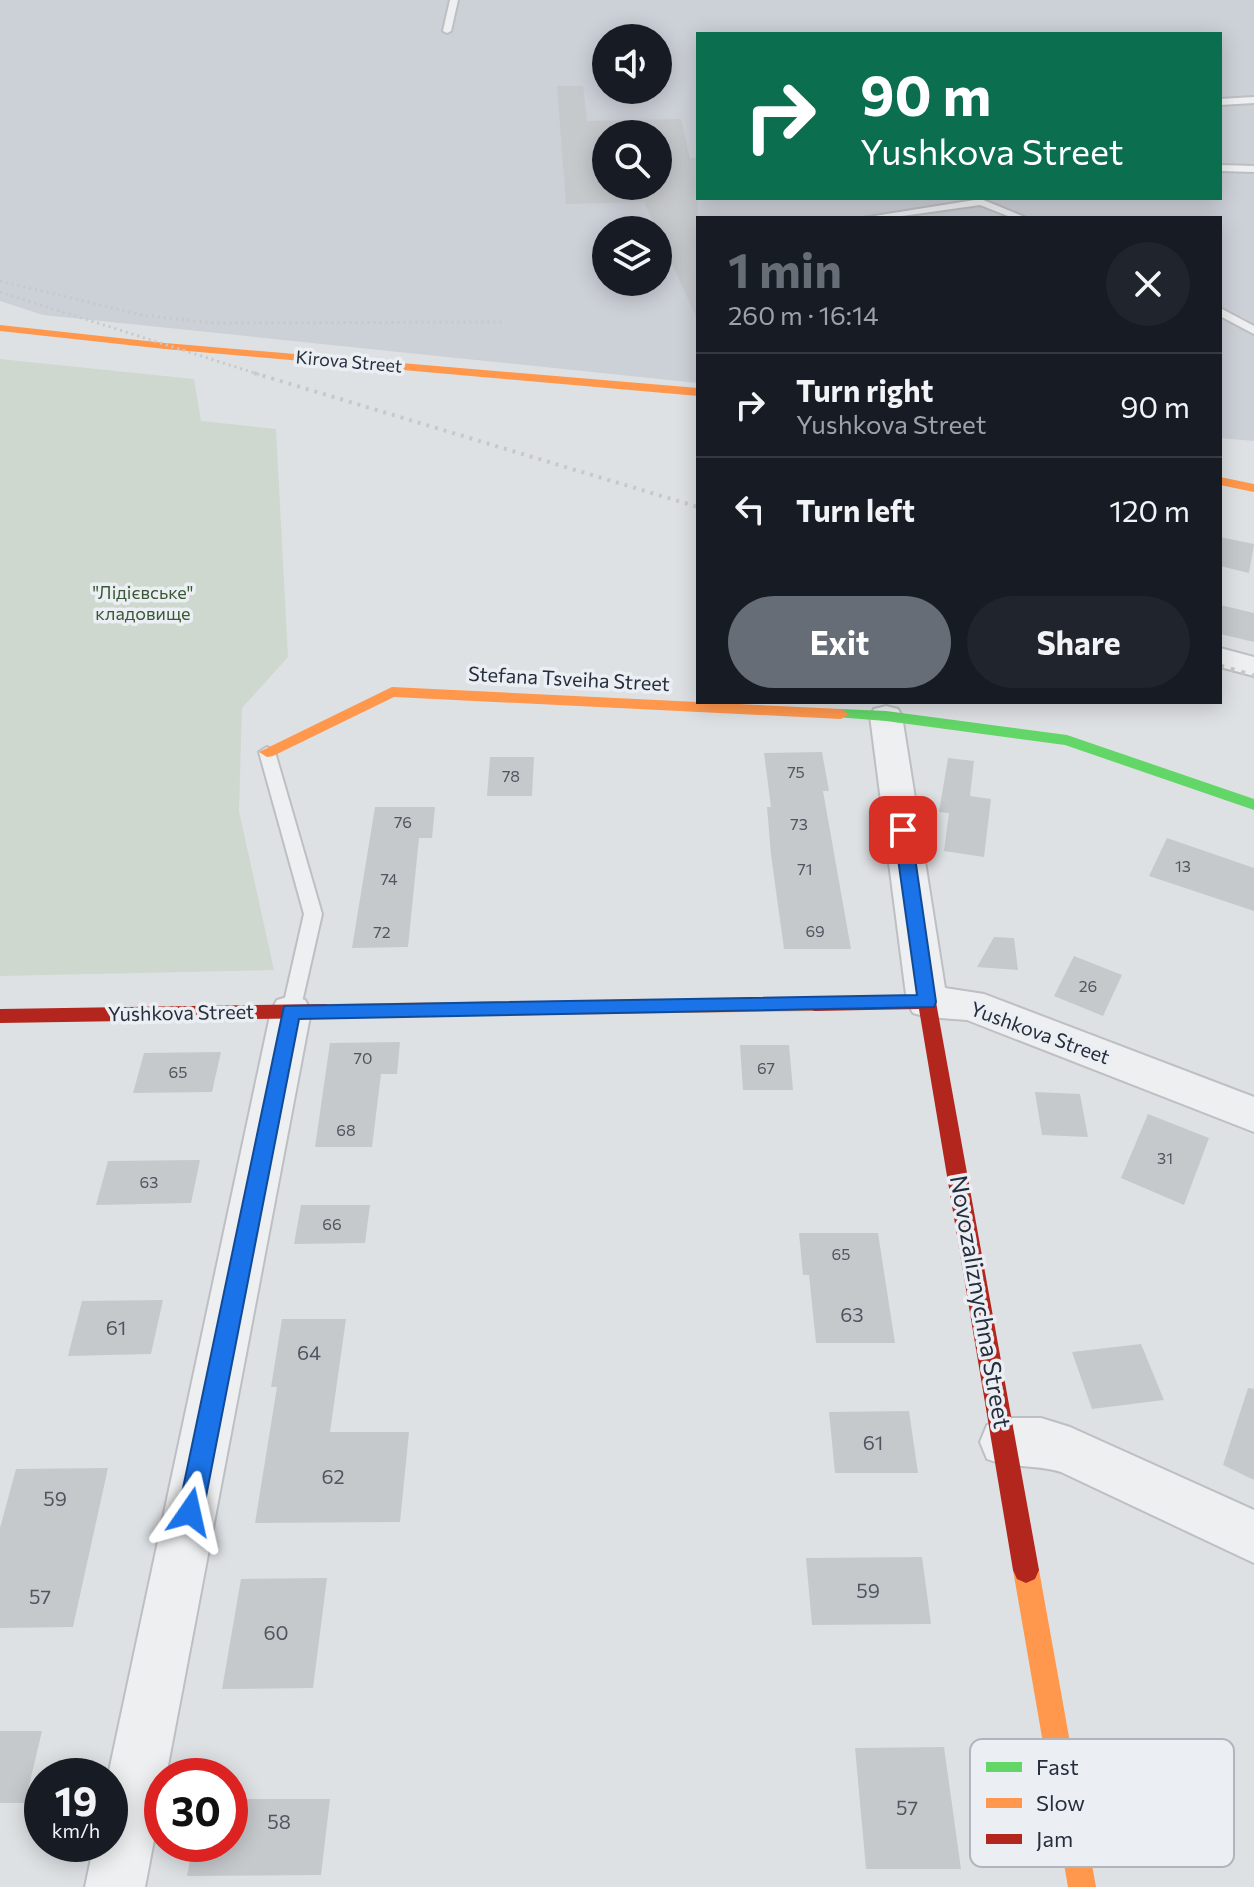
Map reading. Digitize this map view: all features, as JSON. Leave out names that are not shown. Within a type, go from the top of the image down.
[{"type":"main road","name":"Kirova Street","points":[[0,328],[165,346],[696,392]]},
{"type":"main road","points":[[1222,481],[1254,488]]},
{"type":"main road","name":"Stefana Tsveiha Street","points":[[267,752],[392,692],[886,716],[1067,740],[1254,805]]},
{"type":"main road","name":"Yushkova Street","points":[[0,1016],[927,1002]]},
{"type":"main road","name":"Novozaliznychna Street","points":[[927,1002],[1056,1739]]},
{"type":"main road","name":"Novozaliznychna Street","points":[[1079,1867],[1082,1887]]},
{"type":"street","points":[[1222,658],[1254,667]]},
{"type":"street","name":"Novozaliznychna Street","points":[[886,716],[927,1002]]},
{"type":"street","name":"Yushkova Street","points":[[927,1002],[970,1005],[1254,1115]]},
{"type":"street","points":[[115,1887],[291,1011]]},
{"type":"street","points":[[1005,1442],[1041,1442],[1070,1451],[1254,1537]]},
{"type":"lane","points":[[447,31],[454,0]]},
{"type":"lane","points":[[1222,102],[1254,100]]},
{"type":"lane","points":[[1222,168],[1254,169]]},
{"type":"lane","points":[[881,216],[994,200]]},
{"type":"lane","points":[[981,202],[1017,216]]},
{"type":"lane","points":[[1222,312],[1254,331]]},
{"type":"lane","points":[[267,752],[313,914],[291,1011]]},
{"type":"shaded area","points":[[0,0],[1254,0],[1254,441],[1222,438],[1222,216],[696,216],[696,383],[43,315],[0,301]]},
{"type":"green space","name":"\"Лідієвське\" кладовище","points":[[0,359],[194,379],[201,421],[276,429],[288,657],[242,708],[239,811],[274,970],[0,976]]},
{"type":"building","points":[[557,86],[583,86],[587,121],[592,121],[592,200],[672,200],[672,120],[634,120],[681,119],[690,158],[696,157],[696,317],[672,264],[672,216],[650,216],[644,202],[566,204]]},
{"type":"building","points":[[1222,537],[1254,544],[1249,573],[1222,566]]},
{"type":"building","points":[[1222,605],[1254,613],[1254,642],[1222,634]]},
{"type":"building","points":[[822,752],[829,791],[823,791],[851,949],[784,949],[771,855],[767,807],[771,807],[764,753]]},
{"type":"building","points":[[490,757],[534,757],[532,796],[487,796]]},
{"type":"building","points":[[948,758],[974,761],[970,796],[991,799],[984,857],[944,851],[949,813],[939,812]]},
{"type":"building","points":[[375,807],[435,807],[432,838],[419,838],[408,947],[352,948]]},
{"type":"building","points":[[1167,838],[1254,868],[1254,911],[1149,876]]},
{"type":"building","points":[[994,937],[1014,938],[1018,970],[977,967]]},
{"type":"building","points":[[1074,956],[1122,975],[1103,1016],[1054,996]]},
{"type":"building","points":[[400,1042],[397,1074],[381,1074],[372,1147],[315,1147],[330,1043]]},
{"type":"building","points":[[740,1045],[789,1045],[793,1090],[743,1090]]},
{"type":"building","points":[[221,1052],[212,1092],[133,1093],[144,1053]]},
{"type":"building","points":[[1035,1092],[1080,1094],[1088,1137],[1042,1135]]},
{"type":"building","points":[[1148,1114],[1209,1138],[1184,1205],[1121,1178]]},
{"type":"building","points":[[200,1160],[191,1203],[96,1205],[108,1161]]},
{"type":"building","points":[[301,1205],[370,1205],[365,1243],[294,1244]]},
{"type":"building","points":[[799,1233],[878,1233],[895,1343],[816,1343],[809,1275],[803,1275]]},
{"type":"building","points":[[163,1300],[151,1354],[68,1356],[82,1301]]},
{"type":"building","points":[[282,1319],[346,1319],[330,1432],[409,1432],[400,1522],[255,1523],[277,1387],[271,1387]]},
{"type":"building","points":[[1141,1344],[1164,1400],[1092,1409],[1072,1352]]},
{"type":"building","points":[[1248,1388],[1254,1389],[1254,1480],[1223,1465]]},
{"type":"building","points":[[909,1411],[918,1473],[835,1473],[829,1412]]},
{"type":"building","points":[[108,1468],[73,1627],[0,1628],[0,1528],[16,1469]]},
{"type":"building","points":[[922,1557],[931,1624],[812,1625],[806,1558]]},
{"type":"building","points":[[327,1578],[313,1688],[222,1689],[241,1579]]},
{"type":"building","points":[[0,1731],[42,1731],[36,1758],[24,1758],[24,1803],[0,1803]]},
{"type":"building","points":[[944,1747],[961,1869],[866,1869],[855,1748]]},
{"type":"building","points":[[248,1799],[330,1799],[321,1875],[187,1876],[190,1862],[248,1862]]},
{"type":"railway","points":[[0,281],[142,315],[214,323],[503,322]]},
{"type":"railway","points":[[0,292],[261,375]]},
{"type":"railway","points":[[254,373],[696,506]]},
{"type":"railway","points":[[1222,667],[1254,676]]},
{"type":"traffic: fast","points":[[841,714],[886,716],[1067,740],[1254,805]]},
{"type":"traffic: slow","points":[[0,328],[165,346],[696,392]]},
{"type":"traffic: slow","points":[[1222,481],[1254,488]]},
{"type":"traffic: slow","points":[[267,752],[392,692],[841,714]]},
{"type":"traffic: slow","points":[[325,1011],[815,1004]]},
{"type":"traffic: slow","points":[[1026,1570],[1056,1739]]},
{"type":"traffic: slow","points":[[1078,1867],[1082,1887]]},
{"type":"traffic: jam","points":[[815,1004],[927,1002],[1026,1570]]},
{"type":"traffic: jam","points":[[0,1016],[325,1011]]},
{"type":"route","points":[[190,1512],[291,1011],[927,1002],[903,830]]}]
